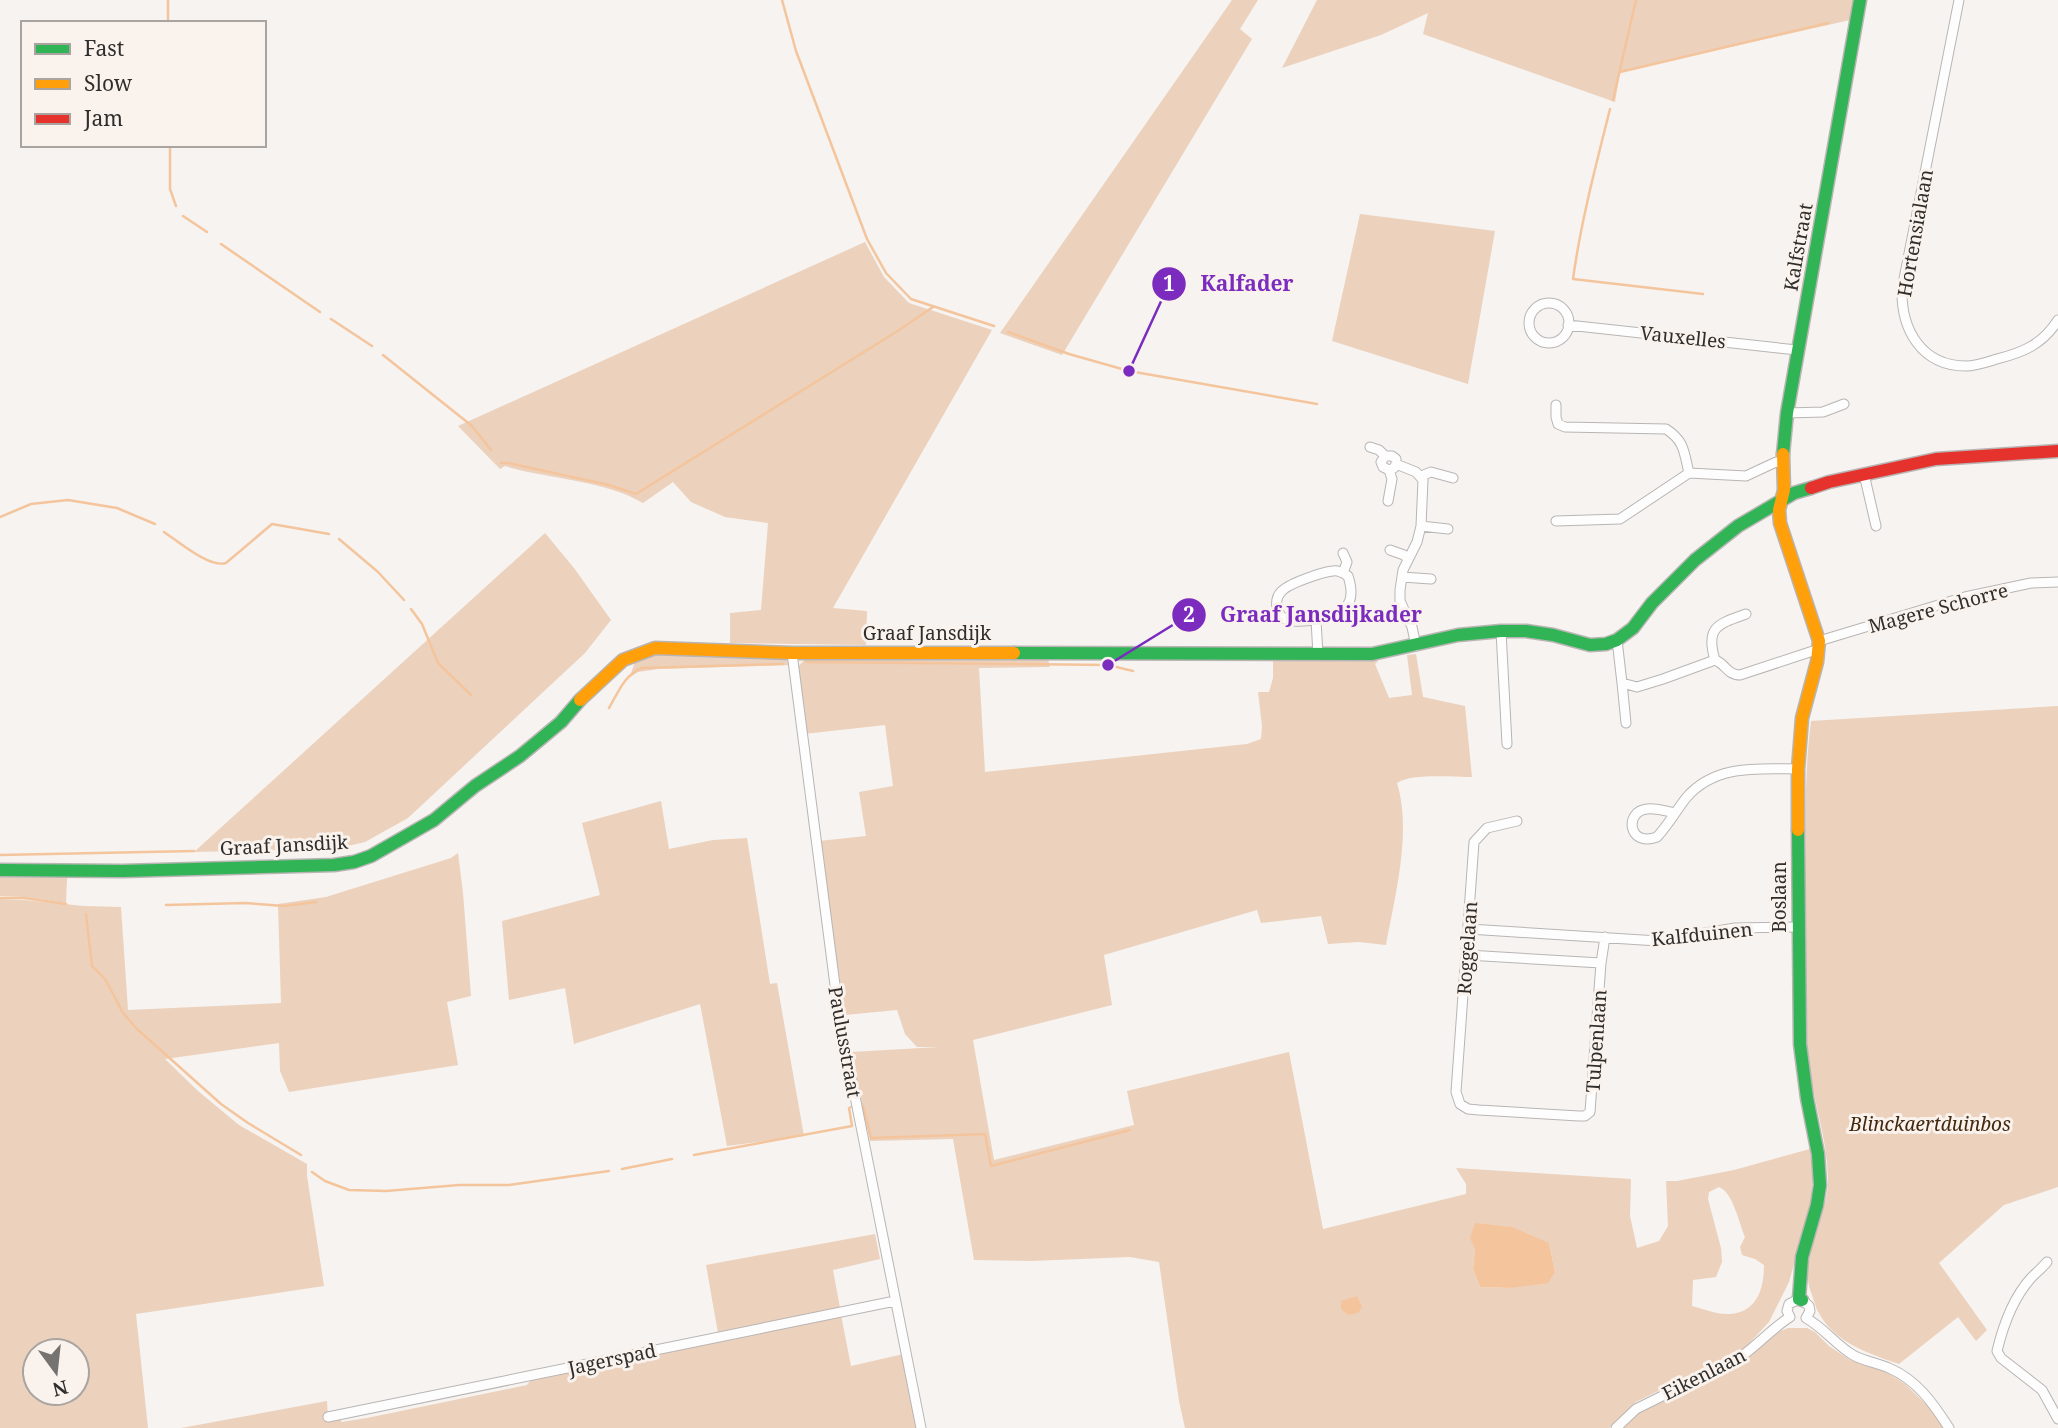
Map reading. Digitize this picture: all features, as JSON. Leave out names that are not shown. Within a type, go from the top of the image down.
[{"type":"street","name":"Kalfstraat","points":[[1780,499],[1784,490],[1782,463],[1797,350],[1804,323],[1860,0]]},
{"type":"street","name":"Hortensialaan","points":[[1959,0],[1902,289],[1901,306],[1906,325],[1923,351],[1949,364],[1964,366],[2003,358],[2032,347],[2044,339],[2058,320]]},
{"type":"street","points":[[1552,304],[1564,311],[1568,325],[1560,339],[1551,343],[1540,341],[1532,334],[1529,319],[1537,307],[1552,304]]},
{"type":"street","name":"Vauxelles","points":[[1568,325],[1797,350]]},
{"type":"street","points":[[1787,413],[1823,412],[1844,404]]},
{"type":"street","points":[[1556,405],[1558,424],[1565,427],[1666,429],[1676,435],[1683,446],[1689,473]]},
{"type":"street","points":[[1370,447],[1385,456],[1381,464],[1383,467],[1393,467],[1421,476],[1431,472],[1453,478]]},
{"type":"street","points":[[1626,723],[1616,640],[1633,628],[1652,603],[1695,560],[1738,526],[1780,499],[1805,488],[1948,457],[2058,451]]},
{"type":"street","points":[[1556,521],[1620,519],[1689,473],[1746,476],[1776,462],[1782,463]]},
{"type":"street","points":[[1388,501],[1393,467]]},
{"type":"street","points":[[1864,474],[1876,526]]},
{"type":"street","points":[[1416,646],[1412,626],[1400,601],[1402,577],[1421,526],[1424,486],[1421,476]]},
{"type":"street","points":[[1780,499],[1780,523],[1819,645]]},
{"type":"street","points":[[1421,526],[1448,529]]},
{"type":"street","points":[[1390,550],[1408,559]]},
{"type":"street","points":[[1343,553],[1347,562],[1343,573]]},
{"type":"street","points":[[1332,571],[1348,576],[1352,596],[1349,604],[1332,616],[1316,620],[1291,621],[1284,618],[1277,607],[1279,593],[1286,587],[1323,573],[1332,571]]},
{"type":"street","points":[[1402,577],[1431,579]]},
{"type":"street","name":"Magere Schorre","points":[[1715,660],[1729,673],[1740,675],[1819,645],[1965,597],[2032,583],[2058,582]]},
{"type":"street","points":[[1622,683],[1637,687],[1715,660],[1711,645],[1714,632],[1723,622],[1746,614]]},
{"type":"street","points":[[1316,620],[1318,655]]},
{"type":"street","points":[[1501,631],[1507,744]]},
{"type":"street","name":"Graaf Jansdijk","points":[[0,870],[123,871],[334,865],[354,862],[397,843],[434,820],[561,722],[623,660],[655,648],[792,653],[1318,655],[1371,654],[1458,635],[1501,631],[1553,635],[1590,645],[1616,640]]},
{"type":"street","name":"Boslaan","points":[[1800,1300],[1802,1256],[1820,1185],[1818,1154],[1800,1044],[1798,769],[1802,718],[1819,645]]},
{"type":"street","name":"Paulusstraat","points":[[792,653],[839,1016],[920,1428]]},
{"type":"street","points":[[1675,813],[1647,809],[1640,811],[1633,819],[1633,830],[1646,840],[1657,837],[1697,788],[1717,775],[1737,770],[1798,769]]},
{"type":"street","name":"Roggelaan","points":[[1460,1104],[1457,1092],[1474,842],[1487,828],[1517,821]]},
{"type":"street","name":"Kalfduinen","points":[[1469,929],[1658,941],[1735,928],[1798,927]]},
{"type":"street","points":[[1467,955],[1601,963],[1605,937]]},
{"type":"street","name":"Tulpenlaan","points":[[1460,1104],[1468,1109],[1554,1115],[1585,1116],[1590,1112],[1601,963]]},
{"type":"street","points":[[2047,1262],[2021,1292],[2001,1332],[1997,1351],[2001,1358],[2042,1390],[2058,1419]]},
{"type":"street","name":"Boslaan","points":[[1790,1317],[1787,1311],[1789,1304],[1800,1300]]},
{"type":"street","name":"Boslaan","points":[[1800,1300],[1809,1306],[1810,1311],[1806,1318]]},
{"type":"street","name":"Jagerspad","points":[[328,1417],[895,1301]]},
{"type":"street","points":[[1790,1317],[1797,1321],[1806,1318],[1812,1321],[1854,1356],[1888,1368],[1910,1380],[1932,1402],[1949,1428]]},
{"type":"street","name":"Eikenlaan","points":[[1616,1428],[1636,1409],[1739,1358],[1790,1317]]},
{"type":"green space","points":[[1232,0],[1258,0],[1240,29],[1252,39],[1062,355],[1000,333]]},
{"type":"green space","points":[[1317,0],[1853,0],[1850,20],[1620,72],[1615,102],[1423,34],[1428,13],[1381,35],[1282,68]]},
{"type":"green space","points":[[1360,214],[1495,231],[1468,384],[1332,341]]},
{"type":"green space","points":[[865,242],[884,277],[909,303],[992,330],[833,608],[867,611],[866,645],[730,643],[730,613],[761,610],[768,523],[725,517],[691,502],[673,482],[643,503],[611,489],[505,466],[500,469],[458,426]]},
{"type":"green space","points":[[545,533],[611,620],[585,653],[408,818],[365,842],[348,846],[194,852]]},
{"type":"green space","points":[[656,653],[786,659],[789,665],[658,669],[638,672],[630,677],[635,661]]},
{"type":"green space","points":[[1416,654],[1423,697],[1465,706],[1472,777],[1422,777],[1397,783],[1403,822],[1402,842],[1386,945],[1359,942],[1328,944],[1321,916],[1261,923],[1257,910],[1104,955],[1112,1005],[973,1040],[994,1160],[1134,1125],[1127,1091],[1289,1052],[1323,1229],[1466,1194],[1466,1184],[1456,1168],[1631,1179],[1630,1216],[1637,1248],[1659,1241],[1668,1226],[1666,1181],[1734,1170],[1810,1149],[1813,1169],[1811,1203],[1789,1282],[1769,1322],[1745,1348],[1636,1402],[1609,1428],[1185,1428],[1159,1262],[1130,1257],[974,1260],[953,1139],[870,1141],[851,1052],[939,1047],[917,1047],[905,1034],[897,1010],[845,1015],[819,841],[866,836],[859,792],[893,786],[885,725],[804,734],[797,668],[806,658],[1048,659],[1050,667],[979,668],[985,772],[1247,744],[1261,739],[1258,692],[1269,692],[1273,678],[1273,660],[1377,659],[1375,664],[1389,698],[1412,695],[1407,655]],"holes":[[[1719,1187],[1732,1201],[1745,1237],[1740,1247],[1742,1255],[1764,1265],[1760,1291],[1753,1304],[1747,1309],[1730,1314],[1715,1313],[1692,1306],[1693,1280],[1716,1277],[1722,1262],[1708,1199],[1709,1192]],[[1549,1243],[1555,1272],[1510,1288],[1480,1287],[1473,1269],[1475,1249]]]},
{"type":"green space","name":"Blinckaertduinbos","points":[[2058,706],[2058,1187],[2004,1205],[1939,1263],[1987,1330],[1976,1341],[1958,1317],[1899,1364],[1855,1346],[1835,1333],[1819,1313],[1808,1281],[1810,1253],[1827,1195],[1828,1181],[1810,1072],[1805,1014],[1806,803],[1811,721]]},
{"type":"green space","points":[[661,801],[669,849],[713,840],[747,838],[770,984],[777,983],[804,1136],[727,1146],[700,1004],[574,1044],[565,988],[509,1000],[502,921],[600,895],[582,823]]},
{"type":"green space","points":[[458,853],[471,996],[447,1002],[458,1065],[289,1092],[280,1071],[279,1043],[165,1059],[239,1125],[307,1164],[324,1286],[136,1314],[148,1428],[0,1428],[0,899],[121,907],[128,1010],[281,1003],[278,904],[326,897],[451,858]]},
{"type":"green space","points":[[0,877],[67,878],[66,903],[0,896]]},
{"type":"green space","points":[[875,1234],[880,1259],[833,1270],[840,1308],[718,1333],[706,1265]]},
{"type":"green space","points":[[841,1315],[851,1366],[908,1353],[923,1428],[181,1428],[327,1401],[328,1419],[341,1422],[367,1418]]},
{"type":"green space","points":[[1788,1328],[1807,1328],[1850,1360],[1886,1372],[1905,1384],[1931,1409],[1943,1428],[1623,1428],[1639,1412],[1741,1362],[1778,1332]]},
{"type":"shaded area","points":[[1475,1223],[1512,1227],[1549,1243],[1555,1272],[1548,1283],[1510,1288],[1480,1287],[1473,1269],[1475,1249],[1470,1238]]},
{"type":"shaded area","points":[[1357,1296],[1362,1307],[1358,1313],[1348,1315],[1341,1309],[1341,1301]]},
{"type":"waterway","points":[[168,0],[168,21]]},
{"type":"waterway","points":[[782,0],[796,51],[867,239],[886,273],[911,299],[994,326]]},
{"type":"waterway","points":[[1613,100],[1636,0]]},
{"type":"waterway","points":[[1620,72],[1828,23]]},
{"type":"waterway","points":[[1610,109],[1573,279],[1703,294]]},
{"type":"waterway","points":[[170,147],[170,189],[176,206]]},
{"type":"waterway","points":[[183,216],[207,232]]},
{"type":"waterway","points":[[221,244],[320,312]]},
{"type":"waterway","points":[[501,463],[609,485],[636,494],[933,307]]},
{"type":"waterway","points":[[331,319],[372,346]]},
{"type":"waterway","points":[[1008,332],[1069,354],[1129,371],[1317,404]]},
{"type":"waterway","points":[[383,355],[472,426],[491,450]]},
{"type":"waterway","points":[[0,517],[31,504],[68,500],[117,508],[155,524]]},
{"type":"waterway","points":[[164,532],[194,553],[219,564],[226,563],[272,524],[329,534]]},
{"type":"waterway","points":[[339,539],[378,572],[404,600]]},
{"type":"waterway","points":[[411,609],[422,624],[438,663],[471,695]]},
{"type":"waterway","points":[[806,662],[1108,665],[1133,671]]},
{"type":"waterway","points":[[609,708],[626,680],[642,668],[783,664]]},
{"type":"waterway","points":[[0,855],[194,851]]},
{"type":"waterway","points":[[0,898],[24,898],[66,904]]},
{"type":"waterway","points":[[166,905],[245,903],[284,906],[316,902]]},
{"type":"waterway","points":[[86,914],[92,966],[105,979],[123,1013],[137,1029],[221,1104],[301,1155]]},
{"type":"waterway","points":[[863,1106],[871,1138],[985,1134],[991,1166],[1130,1130]]},
{"type":"waterway","points":[[694,1155],[852,1126],[851,1107]]},
{"type":"waterway","points":[[622,1169],[672,1159]]},
{"type":"waterway","points":[[312,1172],[325,1181],[349,1190],[386,1191],[459,1185],[509,1185],[609,1171]]},
{"type":"traffic: fast","points":[[1783,454],[1787,413],[1860,0]]},
{"type":"traffic: fast","points":[[1014,653],[1372,654],[1458,635],[1501,631],[1526,631],[1590,645],[1606,644],[1617,640],[1633,628],[1652,603],[1695,560],[1738,526],[1794,493],[1811,488]]},
{"type":"traffic: fast","points":[[0,870],[123,871],[334,865],[354,862],[371,856],[434,820],[475,786],[520,756],[561,722],[580,700]]},
{"type":"traffic: fast","points":[[1798,830],[1800,1044],[1818,1154],[1820,1185],[1802,1257],[1799,1299],[1802,1300]]},
{"type":"traffic: slow","points":[[1783,454],[1784,490],[1779,510],[1780,523],[1819,641],[1817,662],[1802,718],[1798,769],[1798,830]]},
{"type":"traffic: slow","points":[[580,700],[623,660],[655,648],[792,653],[1014,653]]},
{"type":"traffic: jam","points":[[1811,488],[1936,459],[2058,451]]},
{"type":"place","name":"Kalfader","points":[[1129,371]]},
{"type":"place","name":"Graaf Jansdijkader","points":[[1108,665]]}]
